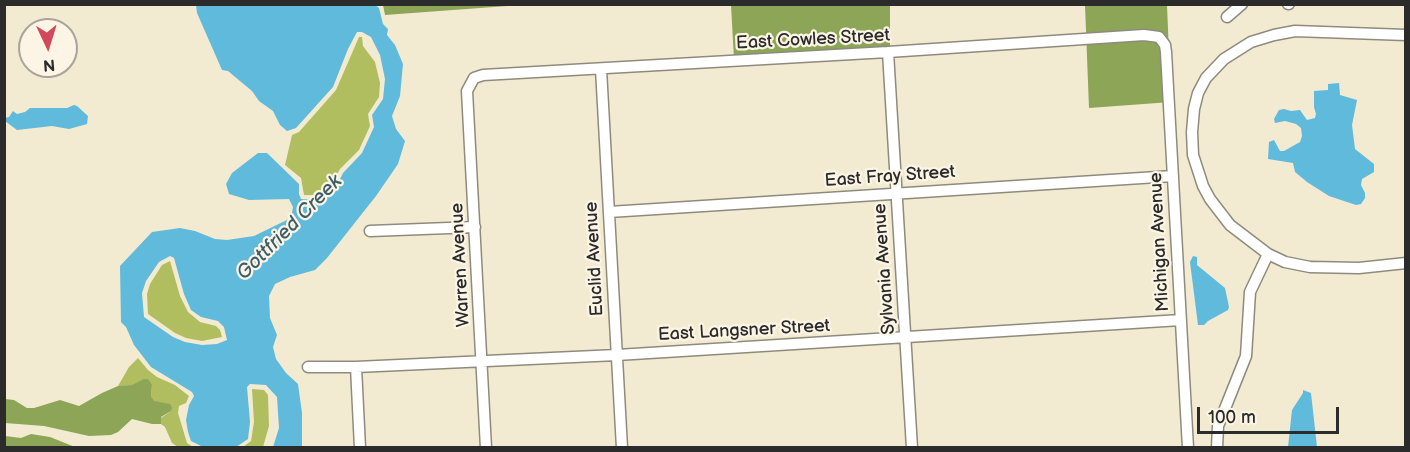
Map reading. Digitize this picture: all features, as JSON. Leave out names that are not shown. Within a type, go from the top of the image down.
[{"type":"street","points":[[1227,17],[1242,4]]},
{"type":"street","points":[[1406,35],[1306,31],[1274,35],[1238,49],[1224,59],[1206,78],[1198,93],[1192,120],[1192,142],[1197,170],[1210,199],[1219,213],[1244,238],[1268,255],[1310,267],[1359,268],[1406,263]]},
{"type":"street","name":"East Cowles Street","points":[[471,82],[483,75],[1144,35],[1159,37]]},
{"type":"street","name":"Michigan Avenue","points":[[1159,37],[1165,45],[1166,52],[1188,447]]},
{"type":"street","name":"Sylvania Avenue","points":[[888,52],[912,447]]},
{"type":"street","name":"Euclid Avenue","points":[[601,69],[622,447]]},
{"type":"street","name":"Warren Avenue","points":[[471,82],[467,91],[486,447]]},
{"type":"street","name":"East Fray Street","points":[[609,212],[1173,176]]},
{"type":"street","points":[[370,231],[475,227]]},
{"type":"street","points":[[1217,447],[1218,426],[1246,356],[1250,292],[1268,255]]},
{"type":"street","name":"East Langsner Street","points":[[308,367],[356,367],[617,355],[906,339],[1181,320]]},
{"type":"street","points":[[356,367],[360,447]]},
{"type":"green space","points":[[383,5],[521,5],[385,15]]},
{"type":"green space","points":[[731,5],[890,5],[890,50],[734,59]]},
{"type":"green space","points":[[1085,5],[1167,5],[1171,102],[1089,108]]},
{"type":"green space","points":[[359,37],[362,37],[363,46],[375,62],[380,83],[379,97],[368,114],[370,126],[359,150],[340,169],[334,180],[318,195],[304,195],[301,178],[285,165],[292,135],[299,132],[336,90]]},
{"type":"green space","points":[[170,261],[180,296],[188,312],[200,322],[216,326],[222,337],[202,341],[186,338],[148,314],[147,294],[150,284],[162,265]]},
{"type":"green space","points":[[138,358],[157,377],[175,385],[189,396],[186,403],[179,406],[178,413],[187,443],[193,447],[178,447],[172,443],[165,427],[161,424],[161,418],[171,411],[154,402],[151,396],[152,385],[118,386],[129,367]]},
{"type":"green space","points":[[148,379],[152,385],[151,396],[154,401],[170,404],[172,408],[161,417],[161,424],[132,419],[118,432],[111,435],[89,436],[44,426],[5,423],[5,399],[14,400],[27,408],[60,400],[79,406],[118,386],[132,385]]},
{"type":"green space","points":[[252,389],[264,390],[268,395],[269,426],[263,447],[243,447],[251,441],[254,422]]},
{"type":"green space","points":[[31,434],[50,437],[75,447],[5,447],[5,436],[21,438]]},
{"type":"water","name":"Gottfried Creek","points":[[374,4],[379,8],[383,24],[388,29],[387,35],[395,45],[403,64],[400,96],[392,116],[396,129],[405,141],[398,164],[327,258],[315,270],[275,284],[269,296],[270,318],[277,335],[273,347],[276,359],[298,384],[302,413],[302,447],[273,447],[279,428],[277,397],[266,385],[250,384],[247,387],[250,422],[248,439],[236,447],[203,447],[191,441],[186,420],[189,405],[194,396],[192,392],[151,367],[134,345],[126,327],[121,322],[120,266],[152,232],[180,228],[215,239],[227,240],[254,236],[291,218],[293,207],[289,199],[249,200],[229,194],[226,184],[232,173],[258,153],[267,153],[299,184],[301,199],[319,200],[336,187],[343,173],[362,153],[374,127],[372,115],[383,99],[385,79],[380,55],[371,37],[357,32],[333,87],[296,128],[287,131],[280,125],[273,111],[259,101],[252,91],[228,71],[222,70],[197,13],[196,5]],"holes":[[[170,256],[174,258],[191,310],[201,317],[218,321],[224,327],[227,340],[217,344],[202,345],[185,342],[173,337],[144,317],[142,293],[146,281],[159,262]]]},
{"type":"water","points":[[1339,83],[1340,95],[1357,100],[1352,125],[1355,149],[1374,164],[1374,172],[1362,179],[1361,185],[1365,198],[1361,204],[1356,205],[1329,196],[1307,182],[1295,172],[1293,163],[1268,159],[1269,142],[1274,140],[1280,151],[1284,151],[1300,142],[1302,136],[1301,128],[1296,124],[1285,121],[1275,123],[1274,119],[1279,110],[1300,110],[1307,120],[1315,118],[1314,91],[1328,90],[1328,84]]},
{"type":"water","points":[[74,105],[88,116],[87,124],[69,129],[52,126],[17,130],[5,121],[5,118],[9,117],[13,111],[17,114],[30,108],[67,108]]},
{"type":"water","points":[[1193,256],[1197,257],[1197,265],[1225,288],[1229,307],[1228,310],[1204,325],[1198,325],[1190,262]]},
{"type":"water","points":[[1303,390],[1311,393],[1317,447],[1288,447],[1292,410]]}]
